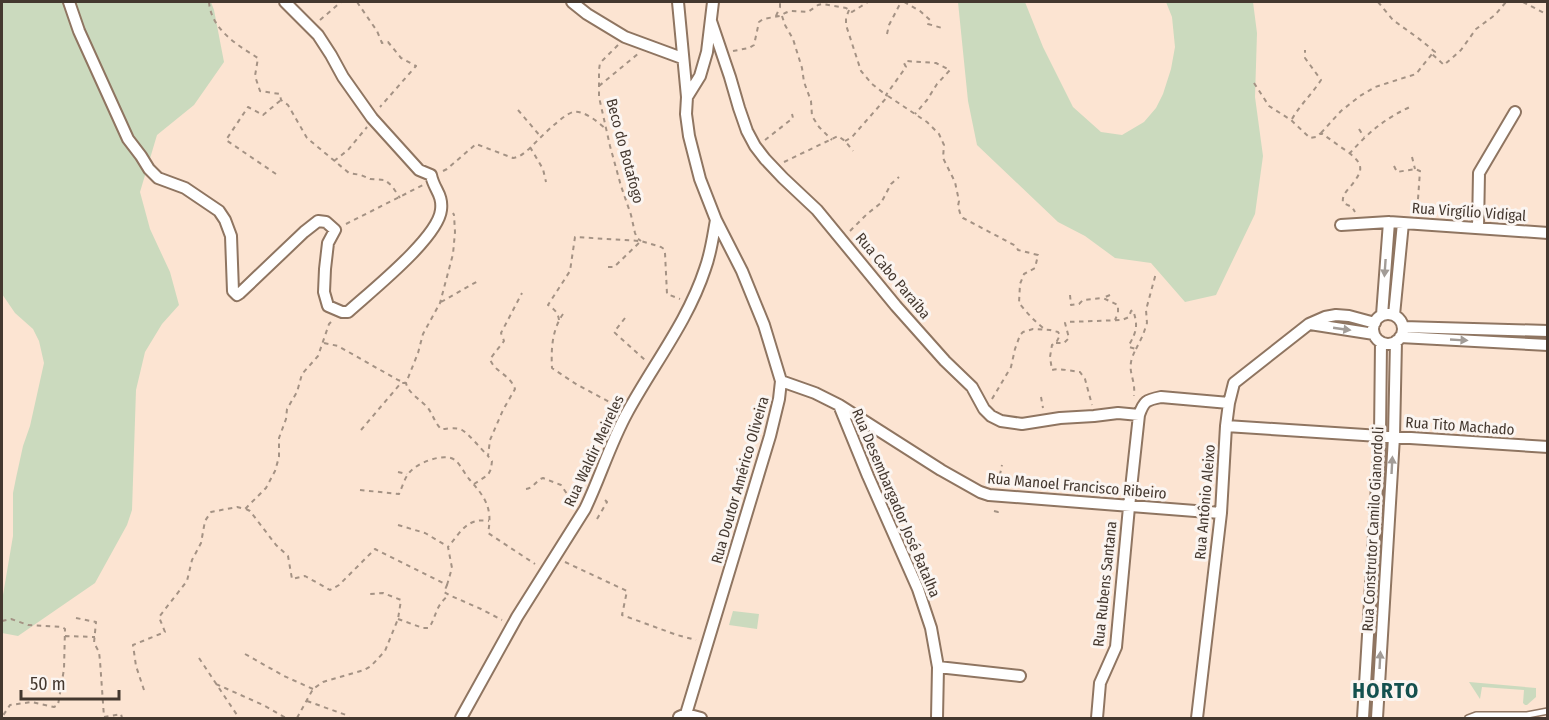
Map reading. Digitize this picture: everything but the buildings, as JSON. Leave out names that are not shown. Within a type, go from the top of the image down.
[{"type":"street","points":[[69,2],[128,139],[149,169],[158,178],[185,188],[219,211],[225,220],[231,236],[233,291],[237,295],[240,293],[318,220],[326,222],[335,230],[328,243],[325,269],[324,292],[328,306],[345,312],[409,257],[432,231],[441,213],[441,197],[433,183],[432,176],[419,170],[372,118],[311,28],[285,2]]},
{"type":"street","points":[[572,2],[587,14],[626,37],[682,58]]},
{"type":"street","name":"Rua Doutor Américo Oliveira","points":[[678,2],[687,97],[686,114],[700,179],[764,325],[781,381],[780,399],[770,436],[682,717]]},
{"type":"street","points":[[687,97],[700,76],[707,52],[713,2]]},
{"type":"street","name":"Rua Cabo Paraíba","points":[[711,21],[747,131],[755,146],[765,159],[817,210],[902,313],[972,387],[984,409]]},
{"type":"street","points":[[1478,228],[1479,173],[1515,112]]},
{"type":"street","name":"Rua Waldir Meireles","points":[[461,718],[512,627],[585,509],[617,431],[691,304],[708,261],[716,219]]},
{"type":"street","points":[[1389,222],[1381,326],[1399,318],[1400,335]]},
{"type":"street","name":"Rua Virgílio Vidigal","points":[[1341,225],[1389,222],[1548,233]]},
{"type":"street","name":"Rua Construtor Camilo Gianordoli","points":[[1363,718],[1380,436],[1381,326],[1403,223]]},
{"type":"street","name":"Rua Antônio Aleixo","points":[[1197,718],[1221,513],[1226,426],[1234,383],[1309,324],[1381,326],[1386,344],[1393,343],[1400,335]]},
{"type":"street","points":[[1400,335],[1548,331]]},
{"type":"street","points":[[1400,335],[1548,345]]},
{"type":"street","name":"Rua Construtor Camilo Gianordoli","points":[[1377,718],[1400,335]]},
{"type":"street","name":"Rua Manoel Francisco Ribeiro","points":[[781,381],[815,393],[839,405],[941,470],[989,495],[1221,513]]},
{"type":"street","points":[[1143,404],[1150,399],[1161,397],[1229,403]]},
{"type":"street","name":"Rua Rubens Santana","points":[[1097,718],[1100,683],[1116,647],[1139,416],[1143,404]]},
{"type":"street","name":"Rua Desembargador José Batalha","points":[[839,405],[918,589],[931,628],[938,667],[937,718]]},
{"type":"street","points":[[984,409],[1001,421],[1022,424],[1118,412],[1139,416]]},
{"type":"street","name":"Rua Tito Machado","points":[[1226,426],[1548,447]]},
{"type":"street","points":[[938,667],[1020,676]]},
{"type":"street","points":[[682,717],[701,718]]},
{"type":"lane","points":[[1468,718],[1476,715],[1527,717],[1548,711]]},
{"type":"path","points":[[209,2],[212,15],[220,29],[236,44],[258,58],[255,75],[260,91],[280,94],[281,100],[288,105],[307,138],[349,173],[385,180],[400,198]]},
{"type":"path","points":[[311,28],[341,2]]},
{"type":"path","points":[[334,161],[348,150],[382,104],[416,66],[400,58],[388,42],[382,43],[377,31],[357,2]]},
{"type":"path","points":[[776,17],[780,2]]},
{"type":"path","points":[[722,54],[754,45],[760,20],[782,16],[787,12],[808,12],[822,4],[852,12],[868,2]]},
{"type":"path","points":[[887,34],[889,25],[903,2],[910,4],[930,20],[928,24],[942,28]]},
{"type":"path","points":[[910,4],[914,2]]},
{"type":"path","points":[[1254,83],[1269,106],[1291,120],[1310,138],[1321,133],[1341,111],[1360,96],[1375,87],[1416,74],[1435,52],[1393,20],[1378,2]]},
{"type":"path","points":[[1432,54],[1444,65],[1461,50],[1476,29],[1495,15],[1506,2]]},
{"type":"path","points":[[1523,2],[1548,15]]},
{"type":"path","points":[[849,10],[846,26],[861,71],[872,84],[935,129],[943,141],[943,158],[955,182],[960,213],[963,218],[1011,243],[1018,250],[1038,255],[1035,268],[1024,274],[1020,284],[1019,303],[1036,323],[1046,330]]},
{"type":"path","points":[[782,16],[793,39],[802,68],[812,116],[832,140]]},
{"type":"path","name":"Beco do Botafogo","points":[[626,37],[600,63],[599,97],[634,233],[641,241]]},
{"type":"path","points":[[599,86],[650,46]]},
{"type":"path","points":[[1291,120],[1321,80],[1305,58],[1305,50]]},
{"type":"path","points":[[844,141],[852,137],[887,95],[906,67],[904,63],[906,61],[936,63],[950,70],[915,114]]},
{"type":"path","points":[[276,174],[226,140],[248,107],[263,115],[281,100]]},
{"type":"path","points":[[1349,154],[1365,137],[1392,116],[1412,106]]},
{"type":"path","points":[[518,110],[541,137]]},
{"type":"path","points":[[432,176],[447,169],[476,144],[513,158],[520,157],[547,130],[571,112],[585,115],[606,129]]},
{"type":"path","points":[[755,146],[793,118],[792,114]]},
{"type":"path","points":[[1359,129],[1365,137]]},
{"type":"path","points":[[1321,133],[1355,156],[1359,162],[1357,178],[1343,195],[1342,200],[1343,203],[1355,209],[1361,223]]},
{"type":"path","points":[[776,169],[791,158],[838,136],[853,152]]},
{"type":"path","points":[[531,147],[543,169],[546,182]]},
{"type":"path","points":[[1412,157],[1415,169]]},
{"type":"path","points":[[1395,166],[1397,172],[1415,169],[1420,171],[1416,224]]},
{"type":"path","points":[[844,241],[863,218],[880,203],[891,184],[899,177]]},
{"type":"path","points":[[335,230],[424,185],[434,190],[454,215],[453,255],[440,303],[423,334],[406,383],[407,388],[428,409],[441,429],[462,430],[492,461],[488,475],[474,484]]},
{"type":"path","points":[[559,320],[558,314],[548,305],[570,271],[575,237],[641,241],[664,249],[667,294],[691,304]]},
{"type":"path","points":[[608,267],[614,267],[641,241]]},
{"type":"path","points":[[1143,404],[1133,402],[1135,384],[1131,377],[1130,359],[1147,322],[1146,310],[1156,273]]},
{"type":"path","points":[[440,303],[478,281]]},
{"type":"path","points":[[488,456],[490,440],[515,389],[505,374],[494,366],[490,359],[504,341],[501,333],[522,293]]},
{"type":"path","points":[[1070,295],[1071,305],[1079,304],[1083,300],[1110,295]]},
{"type":"path","points":[[1103,298],[1118,305],[1119,309],[1114,320]]},
{"type":"path","points":[[1056,343],[1064,343],[1069,338],[1066,322],[1127,318],[1133,310],[1137,326],[1128,345],[1136,349]]},
{"type":"path","points":[[245,509],[266,488],[275,471],[279,457],[279,438],[287,409],[297,392],[302,374],[318,356],[329,324],[345,312]]},
{"type":"path","points":[[563,314],[554,329],[552,354],[554,370],[628,411]]},
{"type":"path","points":[[625,318],[614,332],[655,367]]},
{"type":"path","points":[[984,409],[1011,368],[1020,335],[1033,329],[1054,330],[1060,335],[1056,343],[1052,345],[1050,357],[1052,370],[1059,368],[1080,372],[1085,379],[1094,416]]},
{"type":"path","points":[[324,343],[338,346],[406,383]]},
{"type":"path","points":[[362,430],[401,383],[406,383]]},
{"type":"path","points":[[360,490],[399,494],[408,474],[413,469],[430,459],[455,460],[487,505],[488,533],[537,566],[547,569]]},
{"type":"path","points":[[989,495],[998,483],[1002,465]]},
{"type":"path","points":[[398,472],[408,474]]},
{"type":"path","points":[[526,489],[531,489],[543,478],[559,484],[569,497],[576,498]]},
{"type":"path","points":[[144,690],[136,666],[133,645],[165,632],[159,617],[187,581],[192,561],[201,543],[205,521],[211,512],[237,507],[250,511],[288,556],[292,579],[305,576],[330,590],[339,585],[375,549],[447,585]]},
{"type":"path","points":[[448,547],[468,523],[489,521]]},
{"type":"path","points":[[398,525],[420,531],[448,547],[452,568],[444,592],[481,609],[512,627]]},
{"type":"path","points":[[555,556],[563,562],[627,591],[622,615],[707,643]]},
{"type":"path","points":[[297,718],[313,689],[322,682],[364,670],[385,651],[398,619],[401,600],[383,593],[370,594]]},
{"type":"path","points":[[398,619],[429,628],[441,602],[449,595]]},
{"type":"path","points":[[76,618],[96,622],[94,643],[99,652],[104,717],[121,714],[122,718]]},
{"type":"path","points":[[2,621],[11,619],[28,625],[65,629],[64,669],[58,705],[54,707],[32,702],[10,705],[2,717]]},
{"type":"path","points":[[65,636],[95,638]]},
{"type":"path","points":[[245,654],[313,689]]},
{"type":"path","points":[[199,658],[237,718]]},
{"type":"path","points":[[216,684],[286,718]]},
{"type":"path","points":[[308,701],[349,718]]},
{"type":"green space","points":[[2,2],[211,2],[224,62],[194,105],[157,135],[140,192],[150,229],[170,272],[179,305],[162,324],[145,352],[136,390],[132,510],[127,525],[95,583],[18,636],[2,633],[3,595],[13,536],[13,493],[44,363],[39,341],[33,329],[15,313],[2,294]]},
{"type":"green space","points":[[958,2],[1025,2],[1043,47],[1073,107],[1101,132],[1122,135],[1144,122],[1156,108],[1163,94],[1175,47],[1172,17],[1166,2],[1253,2],[1257,33],[1255,97],[1263,156],[1255,214],[1216,295],[1185,302],[1151,263],[1115,258],[1085,236],[1058,222],[977,145],[968,101]]},
{"type":"green space","points":[[733,611],[759,614],[757,629],[729,625]]},
{"type":"green space","points":[[1469,682],[1536,688],[1536,697],[1525,705],[1523,703],[1524,690],[1482,687],[1480,699]]},
{"type":"district","name":"HORTO","points":[[1386,691]]}]
